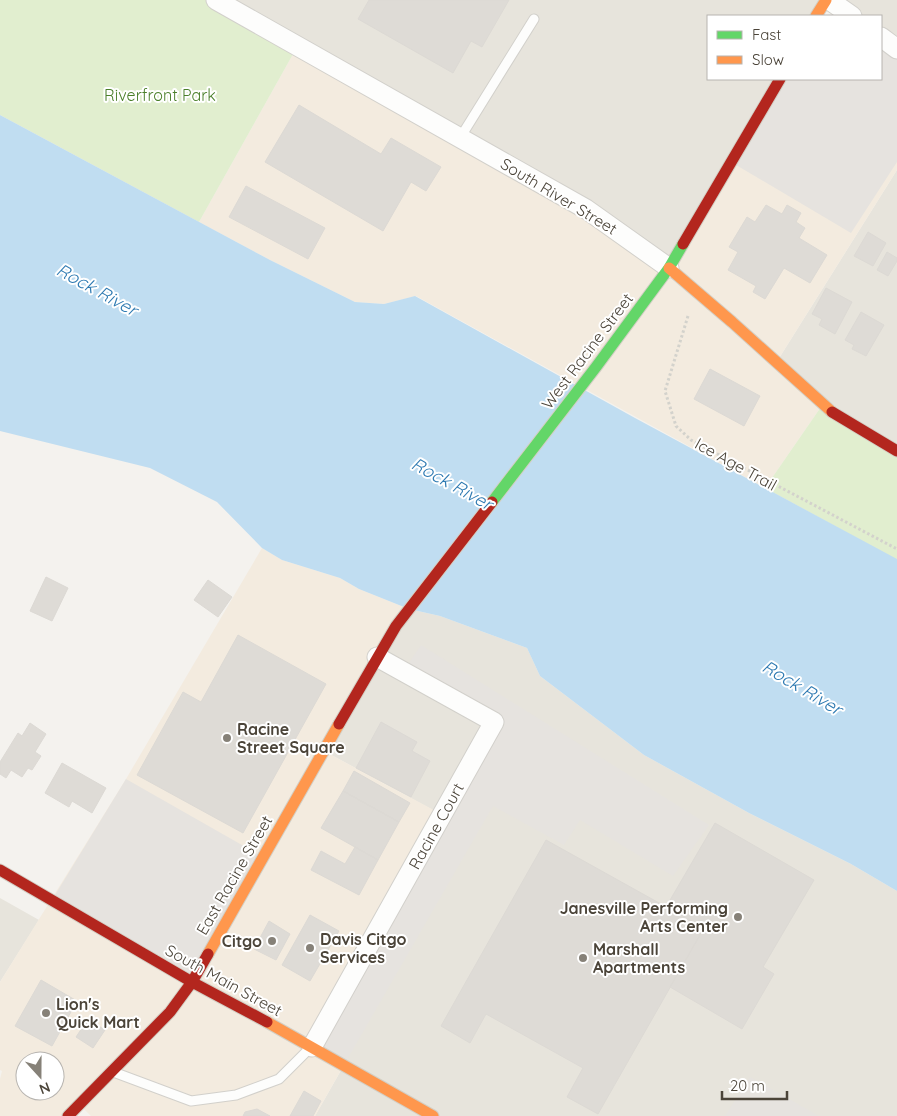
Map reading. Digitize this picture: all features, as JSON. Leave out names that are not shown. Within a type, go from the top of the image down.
[{"type":"main road","points":[[817,15],[828,0]]},
{"type":"main road","name":"West Racine Street","points":[[396,626],[596,367],[669,268],[779,80]]},
{"type":"main road","name":"South River Street","points":[[669,268],[817,400],[866,434],[897,451]]},
{"type":"main road","name":"East Racine Street","points":[[68,1116],[170,1012],[192,982],[376,657],[396,626]]},
{"type":"main road","name":"South Main Street","points":[[0,870],[192,982],[312,1046],[433,1116]]},
{"type":"street","name":"South River Street","points":[[216,0],[586,209],[669,268]]},
{"type":"street","points":[[828,0],[850,15]]},
{"type":"street","points":[[882,38],[897,49]]},
{"type":"street","name":"Racine Court","points":[[312,1046],[494,722],[376,657]]},
{"type":"lane","points":[[460,138],[534,18]]},
{"type":"lane","points":[[112,1071],[191,1101],[236,1095],[279,1078],[312,1046]]},
{"type":"path","name":"Ice Age Trail","points":[[696,291],[665,391],[676,426],[691,440],[897,549]]},
{"type":"shaded area","points":[[216,0],[826,0],[817,15],[707,15],[707,80],[779,80],[669,268]]},
{"type":"shaded area","points":[[829,0],[897,0],[897,49],[882,38],[882,15],[851,15]]},
{"type":"shaded area","points":[[882,38],[897,49],[897,162],[851,233],[731,162],[779,80],[882,80]]},
{"type":"shaded area","points":[[297,47],[669,268],[779,80],[882,80],[897,49],[897,170],[776,363],[823,404],[765,488],[416,296],[384,304],[355,302],[199,222]]},
{"type":"shaded area","points":[[897,170],[897,451],[776,363]]},
{"type":"shaded area","points":[[262,548],[282,560],[340,578],[359,589],[409,609],[324,751],[443,815],[344,1065],[315,1116],[91,1116],[79,1104],[68,1116],[0,1116],[0,1079],[2,1071],[0,1070],[0,982],[126,779]]},
{"type":"shaded area","points":[[409,609],[440,616],[527,648],[540,676],[644,755],[749,813],[851,864],[897,891],[897,1116],[315,1116],[344,1065],[442,815],[324,751]]},
{"type":"shaded area","points":[[421,645],[709,825],[673,876],[580,820],[564,845],[493,806],[344,1065],[312,1047],[494,722],[403,672]]},
{"type":"shaded area","points":[[126,779],[263,857],[192,982],[52,900]]},
{"type":"shaded area","points":[[0,898],[39,920],[0,982]]},
{"type":"shaded area","points":[[750,1077],[819,1116],[725,1116]]},
{"type":"green space","name":"Riverfront Park","points":[[0,0],[216,0],[297,47],[199,222],[0,115]]},
{"type":"green space","points":[[823,404],[897,451],[897,560],[765,488]]},
{"type":"water","name":"Rock River","points":[[0,115],[270,260],[355,302],[384,304],[415,296],[635,418],[897,559],[897,891],[851,864],[749,813],[644,755],[540,676],[527,648],[440,616],[409,609],[359,589],[340,578],[282,560],[262,548],[217,502],[150,468],[0,431]]},
{"type":"building","points":[[369,0],[509,0],[482,47],[471,41],[453,73],[358,19]]},
{"type":"building","points":[[299,105],[381,154],[391,138],[441,167],[426,191],[411,182],[383,231],[265,162]]},
{"type":"building","points":[[246,186],[325,228],[308,259],[229,217]]},
{"type":"building","points":[[766,205],[782,214],[787,205],[801,213],[796,222],[805,228],[799,238],[827,255],[810,283],[784,268],[765,299],[753,292],[756,286],[728,270],[738,252],[729,247],[747,217],[755,222]]},
{"type":"building","points":[[868,232],[886,243],[873,266],[854,256]]},
{"type":"building","points":[[887,252],[897,258],[888,276],[877,270]]},
{"type":"building","points":[[826,288],[852,302],[835,334],[819,325],[822,319],[812,314]]},
{"type":"building","points":[[861,312],[884,325],[866,356],[852,349],[854,345],[845,340]]},
{"type":"building","points":[[710,369],[760,396],[744,426],[694,399]]},
{"type":"building","points":[[46,577],[68,588],[52,621],[30,611]]},
{"type":"building","points":[[208,580],[232,597],[218,617],[194,600]]},
{"type":"building","name":"Racine Street Square","points":[[238,635],[326,684],[243,833],[137,775],[183,692],[201,702]]},
{"type":"building","points":[[381,722],[417,742],[412,751],[430,761],[411,797],[356,768]]},
{"type":"building","points":[[30,723],[46,734],[35,752],[41,756],[32,770],[28,768],[22,777],[11,770],[6,778],[0,774],[0,762],[18,733],[22,736]]},
{"type":"building","points":[[62,763],[106,788],[92,813],[72,801],[69,807],[45,793]]},
{"type":"building","points":[[354,771],[410,803],[399,822],[343,791]]},
{"type":"building","points":[[343,791],[399,822],[378,860],[321,828]]},
{"type":"building","name":"Janesville Performing Arts Center","points":[[715,823],[814,880],[763,967],[774,974],[742,1029],[670,987],[704,928],[666,907]]},
{"type":"building","name":"Marshall Apartments","points":[[546,840],[704,928],[598,1114],[567,1097],[583,1068],[486,1014],[470,1043],[441,1026]]},
{"type":"building","points":[[355,847],[378,860],[359,895],[311,870],[321,851],[345,864]]},
{"type":"building","name":"Davis Citgo Services","points":[[310,915],[339,931],[310,981],[282,965]]},
{"type":"building","name":"Citgo","points":[[269,921],[290,934],[276,960],[254,949]]},
{"type":"building","name":"Lion's Quick Mart","points":[[41,980],[77,1001],[52,1046],[15,1026]]},
{"type":"building","points":[[88,1019],[105,1030],[93,1048],[76,1037]]},
{"type":"building","points":[[304,1091],[321,1101],[313,1116],[290,1116]]},
{"type":"building","points":[[257,1109],[270,1116],[243,1116],[245,1112]]},
{"type":"traffic: fast","points":[[492,502],[596,367],[669,268],[683,244]]},
{"type":"traffic: slow","points":[[817,15],[826,0]]},
{"type":"traffic: slow","points":[[669,268],[832,412]]},
{"type":"traffic: slow","points":[[208,954],[339,724]]},
{"type":"traffic: slow","points":[[267,1022],[433,1116]]},
{"type":"traffic: jam","points":[[683,244],[779,80]]},
{"type":"traffic: jam","points":[[832,412],[897,451]]},
{"type":"traffic: jam","points":[[339,724],[396,626],[492,502]]},
{"type":"traffic: jam","points":[[0,870],[192,982],[267,1022]]},
{"type":"traffic: jam","points":[[68,1116],[170,1012],[192,982],[208,954]]},
{"type":"place","name":"Racine Street Square","points":[[227,738]]},
{"type":"place","name":"Janesville Performing Arts Center","points":[[738,917]]},
{"type":"place","name":"Citgo","points":[[272,941]]},
{"type":"place","name":"Davis Citgo Services","points":[[310,948]]},
{"type":"place","name":"Marshall Apartments","points":[[583,958]]},
{"type":"place","name":"Lion's Quick Mart","points":[[46,1013]]}]
